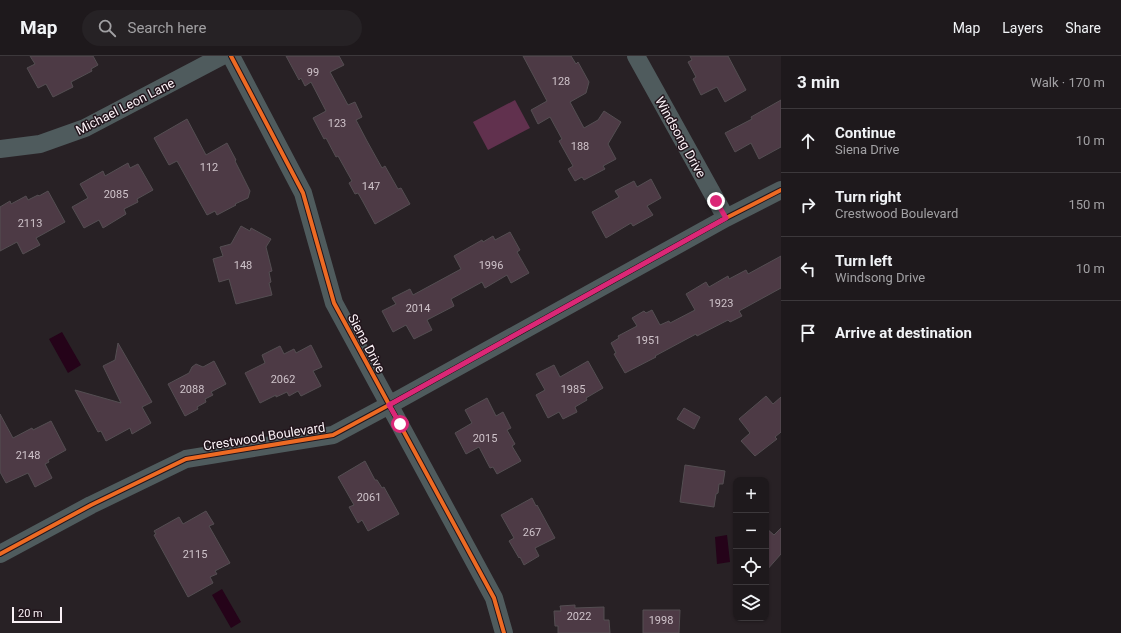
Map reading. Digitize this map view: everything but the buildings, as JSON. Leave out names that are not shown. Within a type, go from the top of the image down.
[{"type":"street","name":"Michael Leon Lane","points":[[0,149],[40,144],[85,128],[222,56]]},
{"type":"street","name":"Siena Drive","points":[[231,56],[304,194],[334,303],[494,598],[504,633]]},
{"type":"street","name":"Windsong Drive","points":[[636,56],[726,218]]},
{"type":"street","name":"Crestwood Boulevard","points":[[0,554],[90,505],[186,459],[333,435],[726,218],[781,190]]},
{"type":"shaded area","points":[[515,100],[530,128],[488,150],[473,122]]},
{"type":"shaded area","points":[[62,332],[81,365],[68,373],[49,339]]},
{"type":"shaded area","points":[[727,535],[730,562],[717,564],[715,537]]},
{"type":"shaded area","points":[[222,589],[241,622],[231,628],[212,595]]},
{"type":"cycle path","points":[[231,56],[303,193],[334,303],[494,598],[504,633]]},
{"type":"cycle path","points":[[0,554],[91,505],[186,459],[333,435],[726,218],[781,190]]},
{"type":"route","points":[[400,424],[389,405],[726,218],[716,201]]}]
